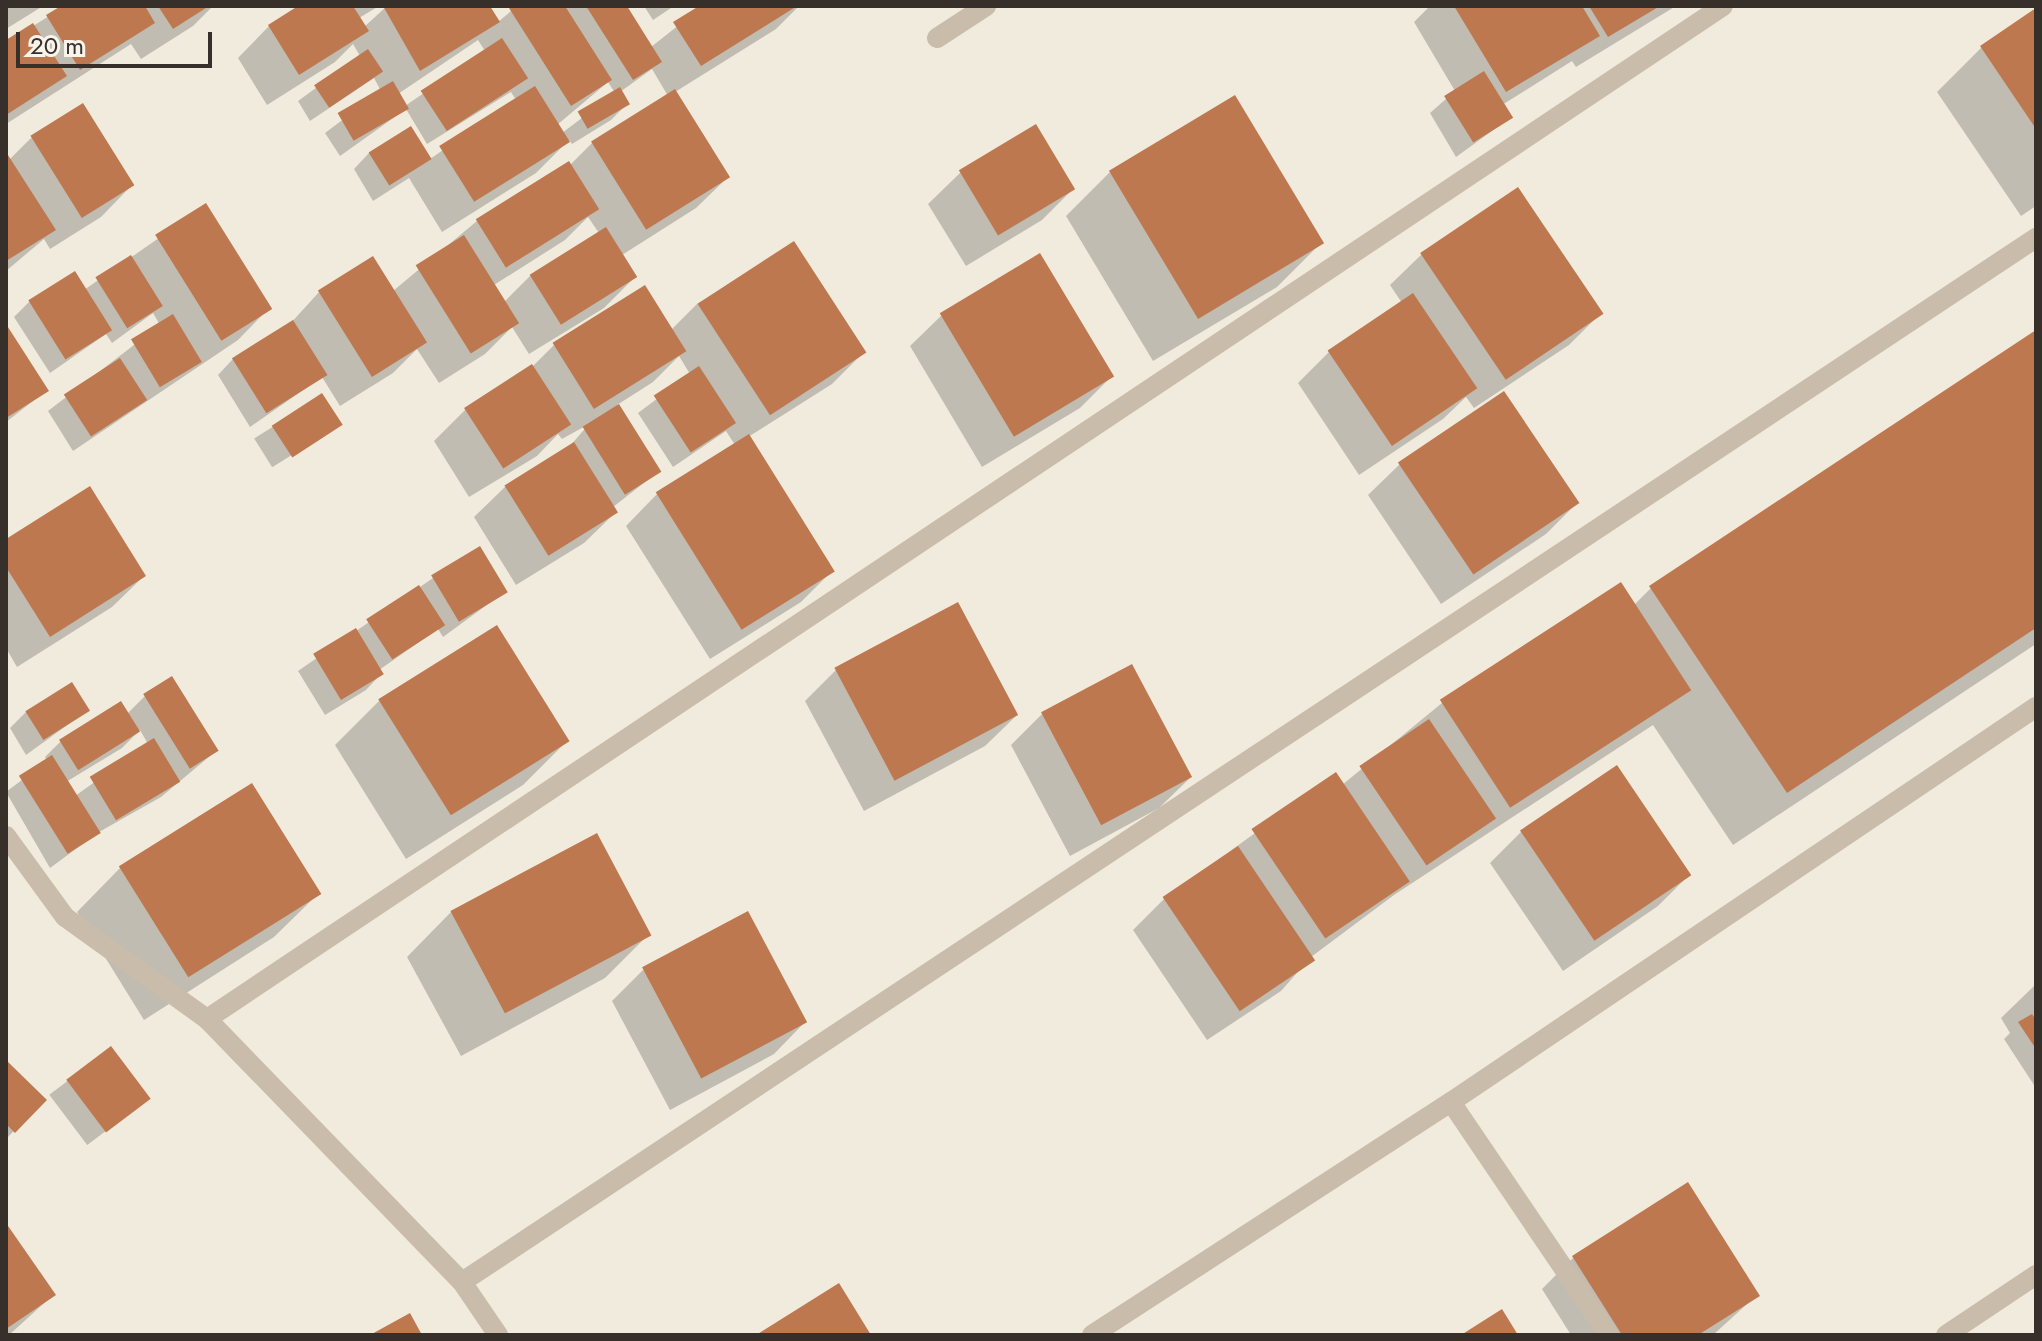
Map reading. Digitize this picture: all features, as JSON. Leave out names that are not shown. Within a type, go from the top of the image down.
[{"type":"street","points":[[937,38],[986,6]]},
{"type":"street","points":[[207,1019],[1723,6]]},
{"type":"street","points":[[462,1282],[2036,238]]},
{"type":"street","points":[[1092,1335],[1451,1102],[2036,707]]},
{"type":"street","points":[[6,836],[65,917],[207,1019],[462,1282],[498,1335]]},
{"type":"street","points":[[1451,1102],[1609,1335]]},
{"type":"street","points":[[1946,1335],[2036,1275]]},
{"type":"building","points":[[61,6],[145,6],[155,23],[80,70],[46,15]]},
{"type":"building","points":[[158,6],[209,6],[173,29]]},
{"type":"building","points":[[298,6],[353,6],[369,31],[299,75],[268,25]]},
{"type":"building","points":[[383,6],[490,6],[500,22],[420,71]]},
{"type":"building","points":[[565,6],[612,80],[571,106],[509,8]]},
{"type":"building","points":[[586,6],[627,6],[662,62],[633,80]]},
{"type":"building","points":[[699,6],[797,6],[701,66],[673,22]]},
{"type":"building","points":[[1454,6],[1582,6],[1600,36],[1506,92]]},
{"type":"building","points":[[1589,6],[1660,6],[1608,37]]},
{"type":"building","points":[[2036,8],[2036,129],[1980,46]]},
{"type":"building","points":[[33,23],[67,76],[6,115],[6,40]]},
{"type":"building","points":[[502,38],[528,78],[447,131],[421,91]]},
{"type":"building","points":[[368,49],[383,71],[329,108],[314,85]]},
{"type":"building","points":[[1484,71],[1513,118],[1473,143],[1444,96]]},
{"type":"building","points":[[393,81],[409,109],[354,141],[338,113]]},
{"type":"building","points":[[535,86],[570,142],[474,202],[439,146]]},
{"type":"building","points":[[620,87],[630,104],[588,129],[578,112]]},
{"type":"building","points":[[675,89],[730,177],[646,230],[591,141]]},
{"type":"building","points":[[1235,95],[1324,243],[1198,319],[1109,171]]},
{"type":"building","points":[[83,103],[134,185],[82,218],[30,136]]},
{"type":"building","points":[[1036,124],[1075,189],[998,235],[959,170]]},
{"type":"building","points":[[411,126],[432,159],[389,186],[369,152]]},
{"type":"building","points":[[6,152],[56,230],[6,261]]},
{"type":"building","points":[[569,161],[599,209],[506,268],[476,219]]},
{"type":"building","points":[[1518,187],[1604,314],[1506,380],[1420,253]]},
{"type":"building","points":[[206,203],[272,309],[221,341],[155,235]]},
{"type":"building","points":[[606,227],[637,277],[561,325],[530,275]]},
{"type":"building","points":[[464,235],[519,323],[471,353],[416,265]]},
{"type":"building","points":[[794,241],[866,353],[770,415],[698,304]]},
{"type":"building","points":[[1040,253],[1114,376],[1014,437],[940,313]]},
{"type":"building","points":[[131,255],[163,306],[127,328],[95,277]]},
{"type":"building","points":[[373,256],[427,343],[372,377],[318,290]]},
{"type":"building","points":[[75,271],[112,330],[65,360],[28,300]]},
{"type":"building","points":[[645,285],[686,351],[594,409],[553,343]]},
{"type":"building","points":[[1413,293],[1477,388],[1392,446],[1328,351]]},
{"type":"building","points":[[173,314],[202,362],[160,387],[131,339]]},
{"type":"building","points":[[293,320],[327,375],[266,413],[232,358]]},
{"type":"building","points":[[6,324],[49,391],[6,418]]},
{"type":"building","points":[[2036,330],[2036,628],[1787,793],[1649,586]]},
{"type":"building","points":[[120,358],[147,400],[91,436],[64,394]]},
{"type":"building","points":[[532,364],[571,424],[503,469],[464,408]]},
{"type":"building","points":[[699,366],[736,423],[691,452],[654,395]]},
{"type":"building","points":[[1504,391],[1579,503],[1473,574],[1398,463]]},
{"type":"building","points":[[322,393],[343,425],[292,458],[272,426]]},
{"type":"building","points":[[619,404],[661,472],[625,495],[583,427]]},
{"type":"building","points":[[749,434],[835,571],[742,630],[656,492]]},
{"type":"building","points":[[574,442],[618,512],[548,556],[504,485]]},
{"type":"building","points":[[90,486],[146,576],[50,637],[6,567],[6,539]]},
{"type":"building","points":[[480,546],[508,592],[459,622],[431,575]]},
{"type":"building","points":[[1621,582],[1691,690],[1510,808],[1440,700]]},
{"type":"building","points":[[419,585],[445,625],[392,660],[366,619]]},
{"type":"building","points":[[958,602],[1018,715],[894,781],[834,668]]},
{"type":"building","points":[[497,625],[570,741],[451,815],[378,699]]},
{"type":"building","points":[[356,628],[384,674],[341,700],[313,654]]},
{"type":"building","points":[[1132,664],[1192,777],[1101,825],[1041,712]]},
{"type":"building","points":[[172,676],[219,751],[190,769],[143,694]]},
{"type":"building","points":[[72,682],[90,711],[43,740],[25,711]]},
{"type":"building","points":[[121,701],[140,732],[78,770],[59,740]]},
{"type":"building","points":[[1429,719],[1496,818],[1426,865],[1359,766]]},
{"type":"building","points":[[154,738],[180,782],[116,820],[90,777]]},
{"type":"building","points":[[52,755],[101,833],[68,854],[19,776]]},
{"type":"building","points":[[1617,765],[1691,875],[1594,941],[1520,830]]},
{"type":"building","points":[[1336,772],[1410,881],[1325,938],[1251,829]]},
{"type":"building","points":[[252,783],[321,894],[188,977],[119,866]]},
{"type":"building","points":[[597,833],[651,935],[505,1013],[450,911]]},
{"type":"building","points":[[1238,846],[1315,960],[1240,1011],[1163,897]]},
{"type":"building","points":[[748,911],[807,1022],[701,1079],[642,967]]},
{"type":"building","points":[[2032,1014],[2036,1020],[2036,1049],[2018,1022]]},
{"type":"building","points":[[111,1046],[151,1099],[106,1132],[66,1080]]},
{"type":"building","points":[[6,1060],[47,1100],[15,1133],[6,1124]]},
{"type":"building","points":[[1688,1182],[1760,1296],[1698,1335],[1622,1335],[1572,1256]]},
{"type":"building","points":[[6,1223],[56,1295],[6,1329]]},
{"type":"building","points":[[839,1283],[871,1335],[756,1335]]},
{"type":"building","points":[[1502,1309],[1518,1335],[1461,1335]]},
{"type":"building","points":[[410,1313],[422,1335],[370,1335]]}]
